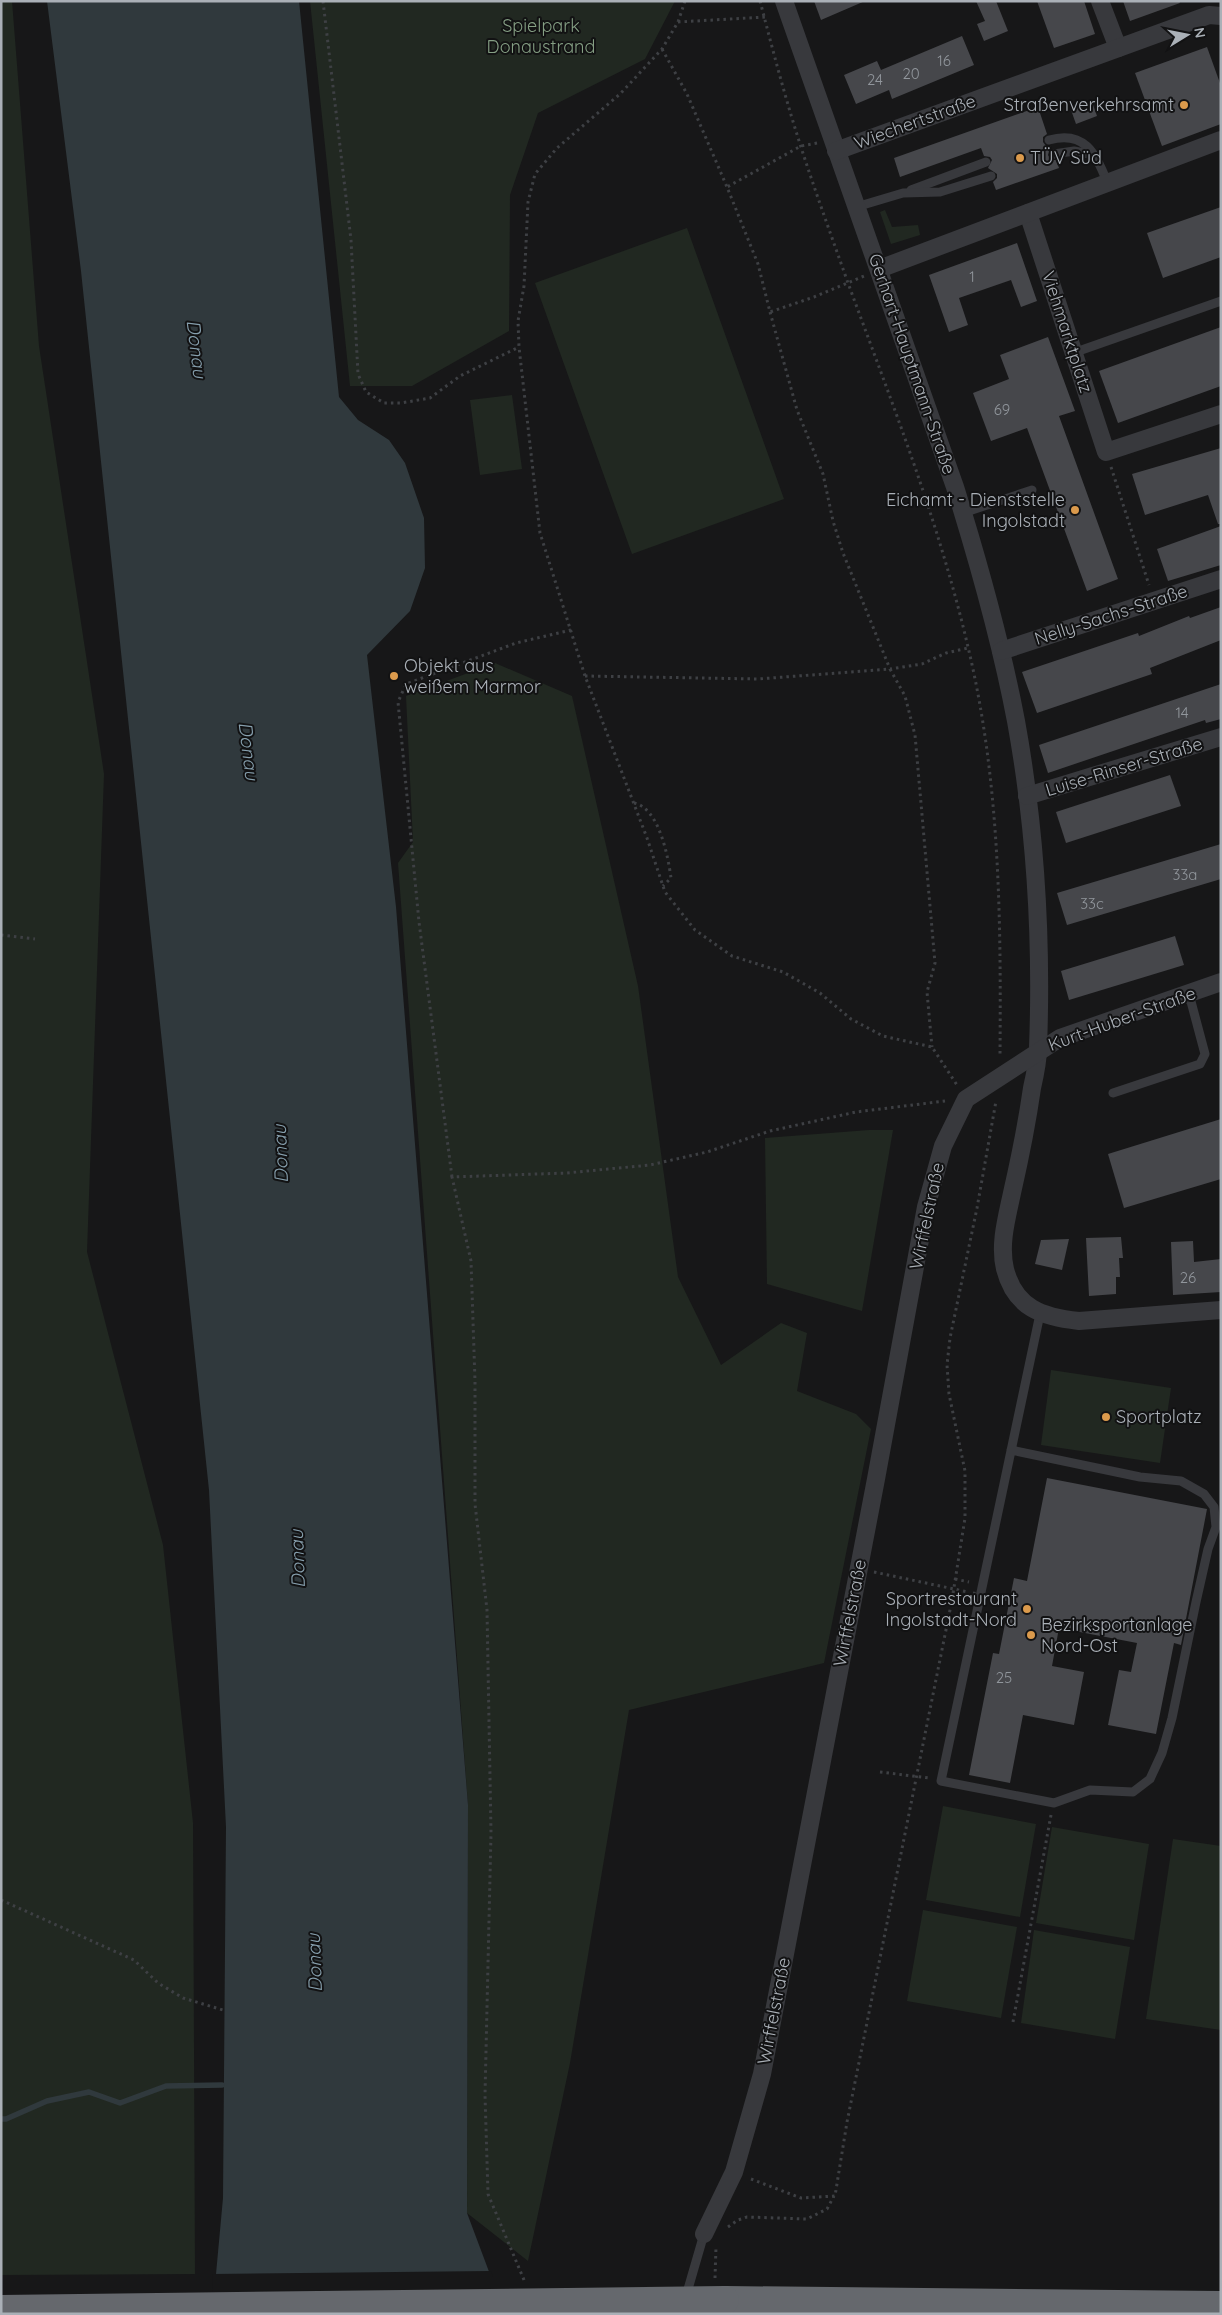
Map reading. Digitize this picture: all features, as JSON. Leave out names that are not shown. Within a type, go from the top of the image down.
[{"type":"highway","points":[[1,2309],[720,2293],[1221,2305]]},
{"type":"street","points":[[1100,1],[1118,48]]},
{"type":"street","name":"Gerhart-Hauptmann-Straße","points":[[786,6],[964,513],[981,568],[1016,723],[1027,796],[1038,958],[1038,1050],[1003,1244],[1004,1267],[1011,1286],[1023,1304],[1040,1314]]},
{"type":"street","name":"Wiechertstraße","points":[[836,151],[1209,15],[1221,16]]},
{"type":"street","points":[[879,269],[1221,140]]},
{"type":"street","name":"Viehmarktplatz","points":[[1028,213],[1106,452]]},
{"type":"street","points":[[1106,452],[1221,414]]},
{"type":"street","name":"Nelly-Sachs-Straße","points":[[1001,651],[1221,579]]},
{"type":"street","name":"Luise-Rinser-Straße","points":[[1027,796],[1221,737]]},
{"type":"street","name":"Kurt-Huber-Straße","points":[[1000,1076],[1038,1050],[1060,1038],[1221,982]]},
{"type":"street","name":"Wirffelstraße","points":[[734,2172],[762,2074],[926,1207],[943,1146],[966,1099],[1000,1076]]},
{"type":"street","points":[[1040,1314],[1079,1321],[1221,1310]]},
{"type":"street","points":[[712,2238],[734,2172]]},
{"type":"lane","points":[[1049,140],[1073,138],[1085,143],[1094,155],[1107,182]]},
{"type":"lane","points":[[1054,154],[1074,151],[1094,155]]},
{"type":"lane","points":[[856,207],[904,192],[986,162]]},
{"type":"lane","points":[[904,192],[940,192],[991,176]]},
{"type":"lane","points":[[1073,353],[1221,301]]},
{"type":"lane","points":[[964,513],[1032,490]]},
{"type":"lane","points":[[1114,1093],[1200,1064],[1205,1054],[1189,994]]},
{"type":"lane","points":[[1011,1450],[1140,1477],[1181,1481],[1204,1494],[1214,1508],[1216,1526],[1208,1548],[1172,1718],[1162,1753],[1150,1779],[1133,1792],[1090,1790],[1054,1803],[941,1781],[1011,1450],[1040,1314]]},
{"type":"lane","points":[[682,2314],[712,2238]]},
{"type":"path","points":[[323,1],[351,240],[358,374],[366,392],[384,403],[402,403],[430,398],[460,376],[519,347]]},
{"type":"path","points":[[685,1],[678,22],[662,49],[620,94],[557,148],[535,174],[528,202],[524,286],[518,321],[519,347],[540,533],[585,676],[665,892],[695,930],[732,956],[783,972],[820,993],[851,1019],[883,1036],[932,1047]]},
{"type":"path","points":[[727,2228],[738,2220],[747,2217],[807,2219],[827,2209],[835,2196],[847,2122],[954,1589],[965,1518],[965,1471],[949,1394],[947,1365],[950,1338],[977,1208],[1000,1076],[1001,969],[998,861],[988,750],[968,648],[940,541],[908,443],[848,283],[801,146],[760,1]]},
{"type":"path","points":[[678,22],[764,17],[786,6]]},
{"type":"path","points":[[452,1177],[567,1173],[650,1165],[707,1152],[770,1131],[856,1112],[966,1099],[932,1047],[927,992],[935,963],[915,735],[905,696],[890,669],[843,553],[833,521],[823,474],[797,410],[758,264],[687,94],[662,49]]},
{"type":"path","points":[[726,187],[801,146]]},
{"type":"path","points":[[770,312],[848,283],[879,269]]},
{"type":"path","points":[[1106,452],[1155,601]]},
{"type":"path","points":[[528,2288],[488,2194],[485,2095],[491,1833],[487,1610],[475,1504],[475,1381],[471,1261],[452,1177],[419,922],[398,702],[406,684],[516,643],[571,630]]},
{"type":"path","points":[[585,676],[758,679],[890,669],[922,664],[946,653],[968,648]]},
{"type":"path","points":[[633,803],[642,804],[666,846],[671,878],[663,886]]},
{"type":"path","points":[[1,936],[35,939]]},
{"type":"path","points":[[859,1569],[1010,1600]]},
{"type":"path","points":[[880,1772],[932,1779]]},
{"type":"path","points":[[1013,2022],[1054,1803]]},
{"type":"path","points":[[1,1900],[134,1960],[158,1983],[183,1998],[223,2010]]},
{"type":"path","points":[[734,2172],[801,2198],[835,2196]]},
{"type":"path","points":[[712,2238],[716,2248],[720,2293]]},
{"type":"green space","points":[[1,1],[12,1],[39,346],[104,774],[87,1252],[163,1545],[193,1823],[195,2274],[1,2275]]},
{"type":"green space","name":"Spielpark Donaustrand","points":[[310,1],[675,1],[645,59],[538,113],[510,195],[509,331],[412,386],[350,386]]},
{"type":"green space","points":[[885,210],[892,227],[918,225],[920,235],[891,244],[880,212]]},
{"type":"green space","points":[[687,228],[784,499],[632,554],[535,283]]},
{"type":"green space","points":[[512,395],[522,469],[480,475],[470,400]]},
{"type":"green space","points":[[495,663],[572,696],[638,986],[678,1277],[721,1365],[781,1323],[807,1333],[797,1391],[856,1414],[871,1429],[824,1663],[629,1710],[570,2063],[528,2261],[467,2213],[468,1805],[398,863],[413,842],[406,696]]},
{"type":"green space","points":[[893,1130],[862,1311],[767,1284],[765,1138]]},
{"type":"green space","name":"Sportplatz","points":[[1051,1370],[1171,1388],[1160,1463],[1041,1445]]},
{"type":"green space","points":[[943,1806],[1036,1824],[1020,1917],[926,1900]]},
{"type":"green space","points":[[1052,1827],[1149,1844],[1134,1940],[1036,1923]]},
{"type":"green space","points":[[1173,1839],[1221,1846],[1221,2030],[1146,2019]]},
{"type":"green space","points":[[923,1910],[1017,1927],[1001,2018],[907,2001]]},
{"type":"green space","points":[[1034,1930],[1130,1947],[1115,2039],[1021,2023]]},
{"type":"water","name":"Donau","points":[[47,1],[299,1],[339,397],[358,420],[389,440],[405,463],[424,518],[425,568],[410,611],[367,655],[396,907],[468,1805],[467,2213],[491,2277],[215,2285],[223,2198],[226,1827],[209,1490],[81,271]]},
{"type":"pier","points":[[491,2271],[493,2277],[493,2314],[211,2314],[213,2274]]},
{"type":"building","points":[[814,1],[865,1],[821,20]]},
{"type":"building","points":[[976,1],[996,1],[1008,31],[984,41],[977,24],[985,21]]},
{"type":"building","points":[[1037,1],[1084,1],[1095,34],[1054,48]]},
{"type":"building","points":[[1123,1],[1179,1],[1180,3],[1130,21]]},
{"type":"building","points":[[962,36],[974,65],[892,99],[889,90],[856,104],[844,75],[877,61],[881,70]]},
{"type":"building","name":"Straßenverkehrsamt","points":[[1207,47],[1221,86],[1221,124],[1162,146],[1135,73]]},
{"type":"building","points":[[1092,102],[1097,116],[1076,124],[1071,110]]},
{"type":"building","points":[[1038,107],[1047,134],[1043,137],[1043,142],[1046,146],[1051,146],[1048,155],[1051,160],[1056,160],[1059,168],[996,190],[993,182],[997,178],[997,174],[988,168],[992,160],[990,157],[984,156],[981,148],[900,177],[894,158]]},
{"type":"building","points":[[1221,207],[1221,257],[1163,278],[1147,233]]},
{"type":"building","points":[[1017,243],[1037,301],[1021,307],[1011,280],[959,298],[968,325],[949,332],[929,275]]},
{"type":"building","points":[[1221,327],[1221,386],[1118,423],[1099,371]]},
{"type":"building","name":"Eichamt - Dienststelle Ingolstadt","points":[[1048,337],[1075,411],[1059,416],[1118,579],[1087,591],[1027,428],[991,441],[973,393],[1009,379],[1000,355]]},
{"type":"building","points":[[1221,448],[1221,524],[1218,524],[1208,495],[1145,515],[1132,474]]},
{"type":"building","points":[[1221,526],[1221,565],[1168,581],[1157,549]]},
{"type":"building","points":[[1221,607],[1221,640],[1150,668],[1152,674],[1037,713],[1022,672],[1138,633],[1139,636],[1189,616],[1190,618]]},
{"type":"building","points":[[1221,684],[1221,719],[1206,723],[1205,720],[1048,773],[1039,745]]},
{"type":"building","points":[[1170,775],[1181,806],[1066,843],[1056,812]]},
{"type":"building","points":[[1221,844],[1221,879],[1067,925],[1057,893]]},
{"type":"building","points":[[1175,936],[1184,965],[1069,1000],[1061,971]]},
{"type":"building","points":[[1221,1119],[1221,1179],[1124,1208],[1108,1154]]},
{"type":"building","points":[[1121,1237],[1123,1258],[1119,1258],[1120,1277],[1116,1277],[1116,1294],[1089,1296],[1086,1238]]},
{"type":"building","points":[[1069,1239],[1062,1270],[1035,1264],[1041,1240]]},
{"type":"building","points":[[1193,1241],[1194,1262],[1221,1259],[1221,1292],[1173,1295],[1171,1242]]},
{"type":"building","name":"Bezirksportanlage Nord-Ost","points":[[1047,1478],[1207,1509],[1181,1645],[1174,1643],[1156,1734],[1108,1725],[1119,1670],[1131,1672],[1137,1643],[1059,1628],[1052,1666],[1084,1672],[1074,1725],[1023,1715],[1010,1783],[969,1775],[993,1653],[999,1654],[1014,1578],[1027,1581]]},
{"type":"waterway","points":[[1,2119],[6,2119],[47,2101],[89,2092],[120,2103],[166,2086],[222,2085]]},
{"type":"place","name":"Straßenverkehrsamt","points":[[1184,105]]},
{"type":"place","name":"TÜV Süd","points":[[1020,158]]},
{"type":"place","name":"Eichamt - Dienststelle Ingolstadt","points":[[1075,510]]},
{"type":"place","name":"Objekt aus weißem Marmor","points":[[394,676]]},
{"type":"place","name":"Sportplatz","points":[[1106,1417]]},
{"type":"place","name":"Sportrestaurant Ingolstadt-Nord","points":[[1027,1609]]},
{"type":"place","name":"Bezirksportanlage Nord-Ost","points":[[1031,1635]]}]
